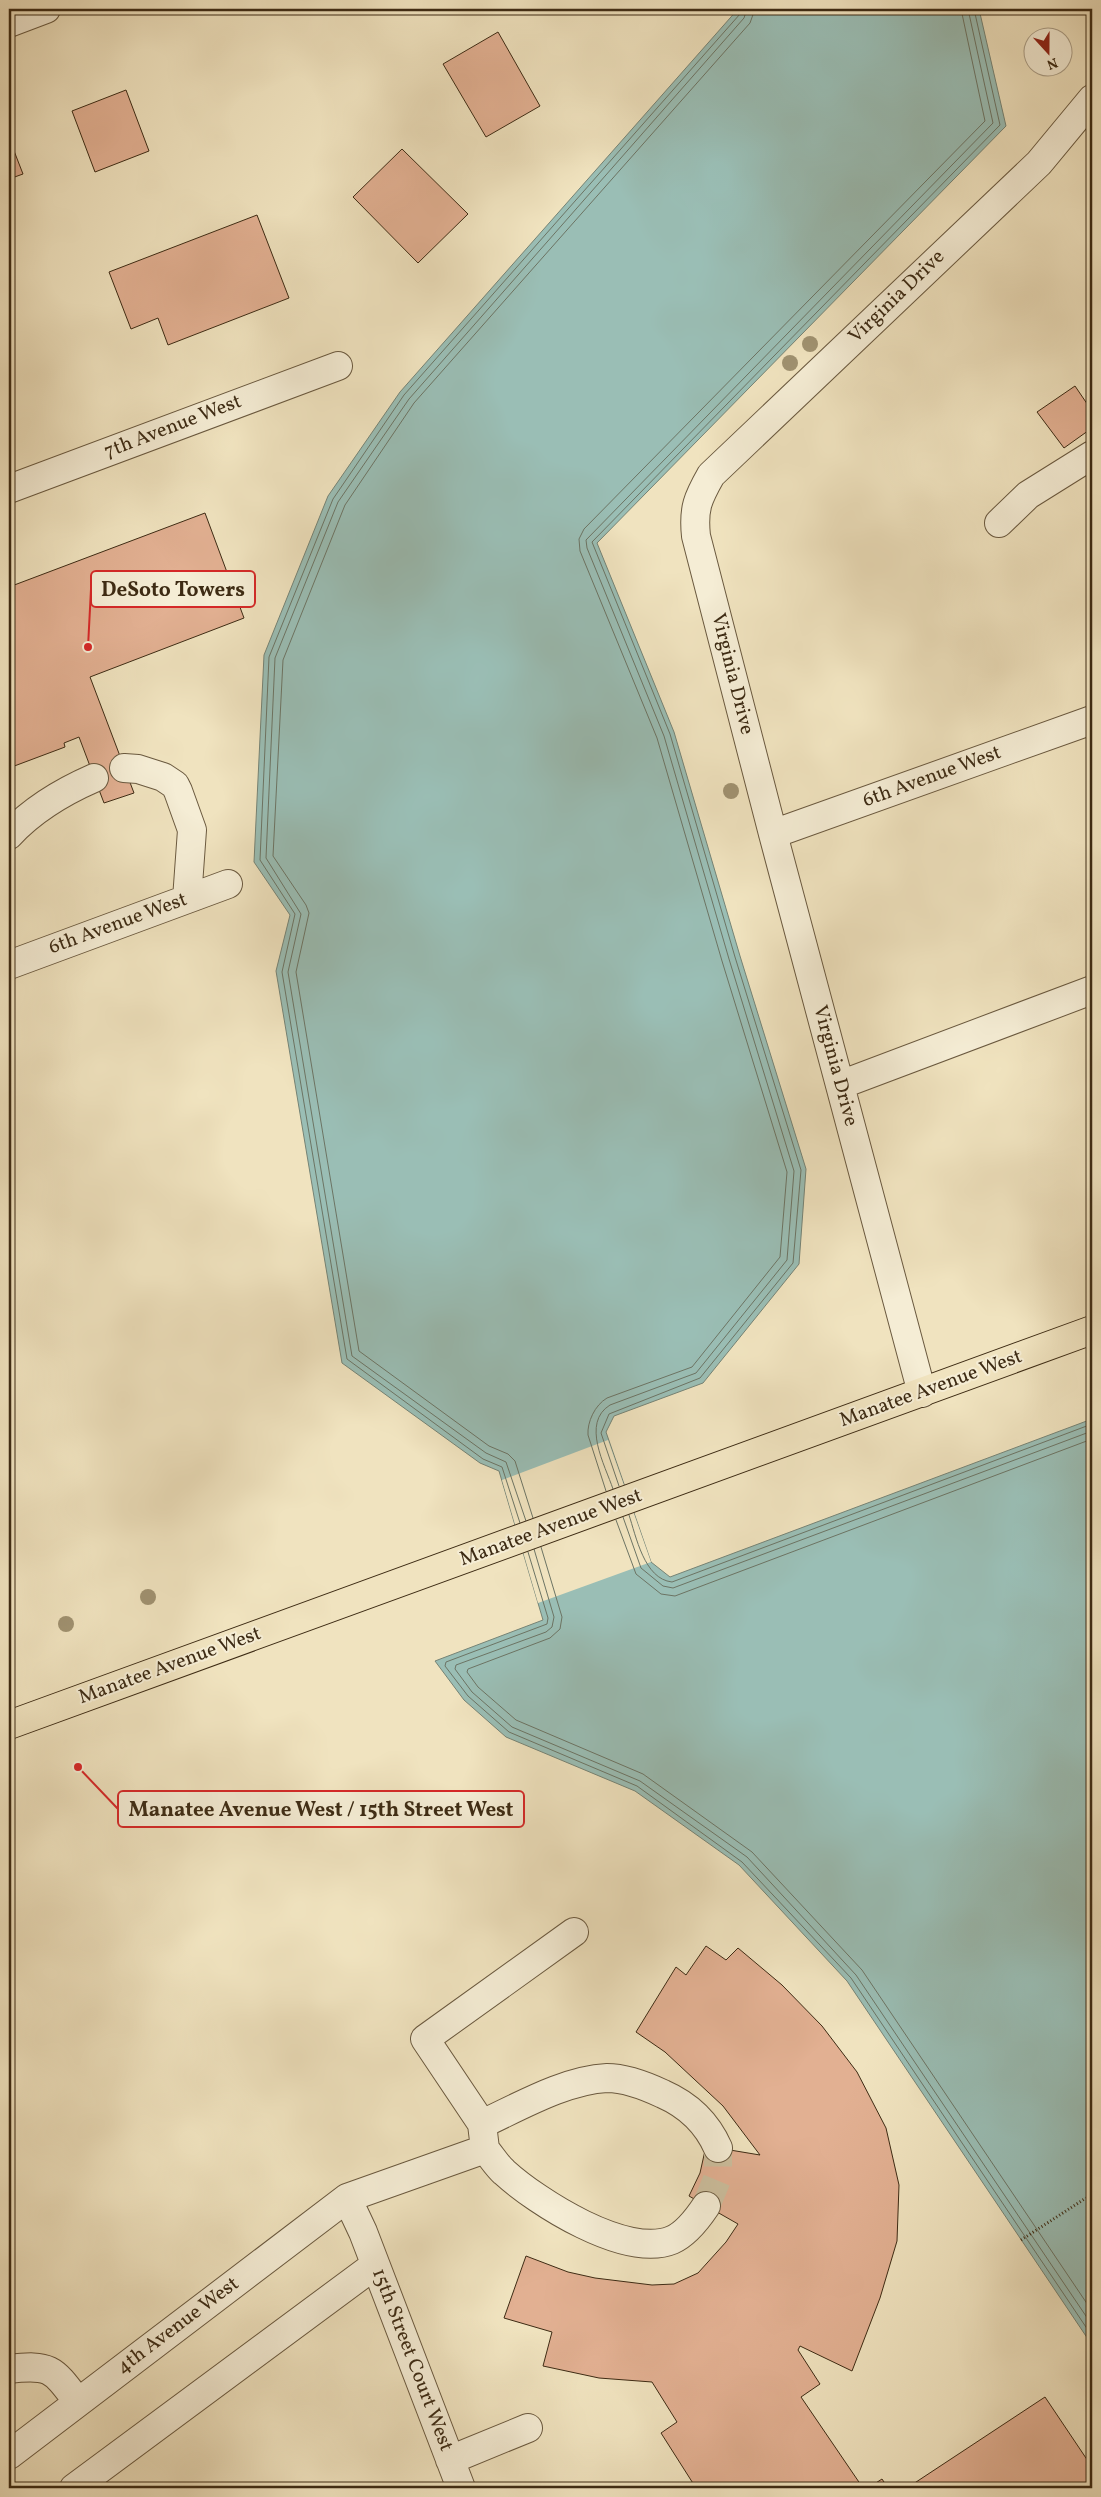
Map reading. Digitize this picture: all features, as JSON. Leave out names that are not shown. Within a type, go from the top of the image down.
[{"type":"main road","name":"Manatee Avenue West","points":[[9,1725],[1092,1330]]},
{"type":"street","points":[[9,23],[46,9]]},
{"type":"street","name":"Virginia Drive","points":[[922,1393],[772,834],[696,536],[694,518],[697,500],[711,475],[1039,163],[1092,99]]},
{"type":"street","name":"7th Avenue West","points":[[9,489],[338,366]]},
{"type":"street","points":[[999,522],[1028,495],[1092,455]]},
{"type":"street","name":"6th Avenue West","points":[[772,834],[1092,720]]},
{"type":"street","points":[[124,768],[163,776],[175,785],[192,830],[187,899]]},
{"type":"street","points":[[9,835],[29,814],[61,792],[94,778]]},
{"type":"street","name":"6th Avenue West","points":[[9,965],[228,884]]},
{"type":"street","points":[[840,1085],[1092,990]]},
{"type":"street","points":[[574,1932],[424,2039],[502,2171],[527,2192],[554,2210],[600,2232],[636,2242],[662,2243],[673,2240],[699,2217],[706,2206]]},
{"type":"street","name":"4th Avenue West","points":[[9,2455],[347,2198],[483,2136],[549,2093],[608,2078],[644,2085],[674,2099],[700,2118],[711,2131],[718,2148]]},
{"type":"street","name":"15th Street Court West","points":[[347,2198],[363,2232],[461,2488]]},
{"type":"street","points":[[74,2488],[375,2264]]},
{"type":"street","points":[[9,2369],[31,2367],[50,2369],[60,2378],[78,2402]]},
{"type":"street","points":[[450,2460],[528,2428]]},
{"type":"path","points":[[1022,2240],[1086,2198]]},
{"type":"water","points":[[738,9],[979,9],[1006,126],[597,543],[674,732],[740,956],[806,1169],[799,1264],[703,1383],[614,1416],[606,1432],[651,1562],[670,1577],[1092,1419],[1092,2345],[847,1981],[739,1865],[635,1791],[506,1737],[464,1700],[435,1661],[543,1620],[499,1471],[480,1463],[342,1363],[276,971],[290,915],[254,862],[264,655],[328,496],[400,392]]},
{"type":"pier","points":[[608,1440],[651,1562],[538,1603],[502,1480]]},
{"type":"building","points":[[498,32],[540,106],[486,137],[443,64]]},
{"type":"building","points":[[126,90],[149,151],[95,172],[72,111]]},
{"type":"building","points":[[9,138],[23,174],[9,179]]},
{"type":"building","points":[[402,149],[468,214],[418,263],[353,197]]},
{"type":"building","points":[[257,215],[289,298],[168,345],[158,318],[131,329],[109,272]]},
{"type":"building","points":[[1075,386],[1092,411],[1092,428],[1064,448],[1037,412]]},
{"type":"building","points":[[205,513],[244,618],[90,677],[134,793],[104,803],[79,737],[64,743],[65,747],[9,768],[9,587]]},
{"type":"building","points":[[706,1946],[726,1960],[738,1948],[782,1985],[822,2026],[857,2072],[886,2128],[899,2185],[897,2241],[880,2298],[852,2371],[800,2346],[798,2350],[820,2384],[801,2397],[863,2488],[696,2488],[661,2433],[677,2422],[652,2382],[599,2378],[543,2366],[552,2332],[504,2318],[526,2256],[568,2272],[595,2278],[652,2285],[674,2284],[698,2273],[726,2242],[738,2224],[689,2196],[700,2173],[706,2146],[760,2155],[723,2106],[665,2052],[636,2032],[676,1967],[686,1975]]},
{"type":"building","points":[[1045,2397],[1092,2467],[1092,2488],[907,2488]]},
{"type":"building","points":[[882,2479],[888,2488],[868,2488]]},
{"type":"tunnel","points":[[706,2206],[718,2177],[718,2148]]},
{"type":"place","name":"DeSoto Towers","points":[[88,647]]},
{"type":"place","name":"Manatee Avenue West / 15th Street West","points":[[78,1767]]}]
